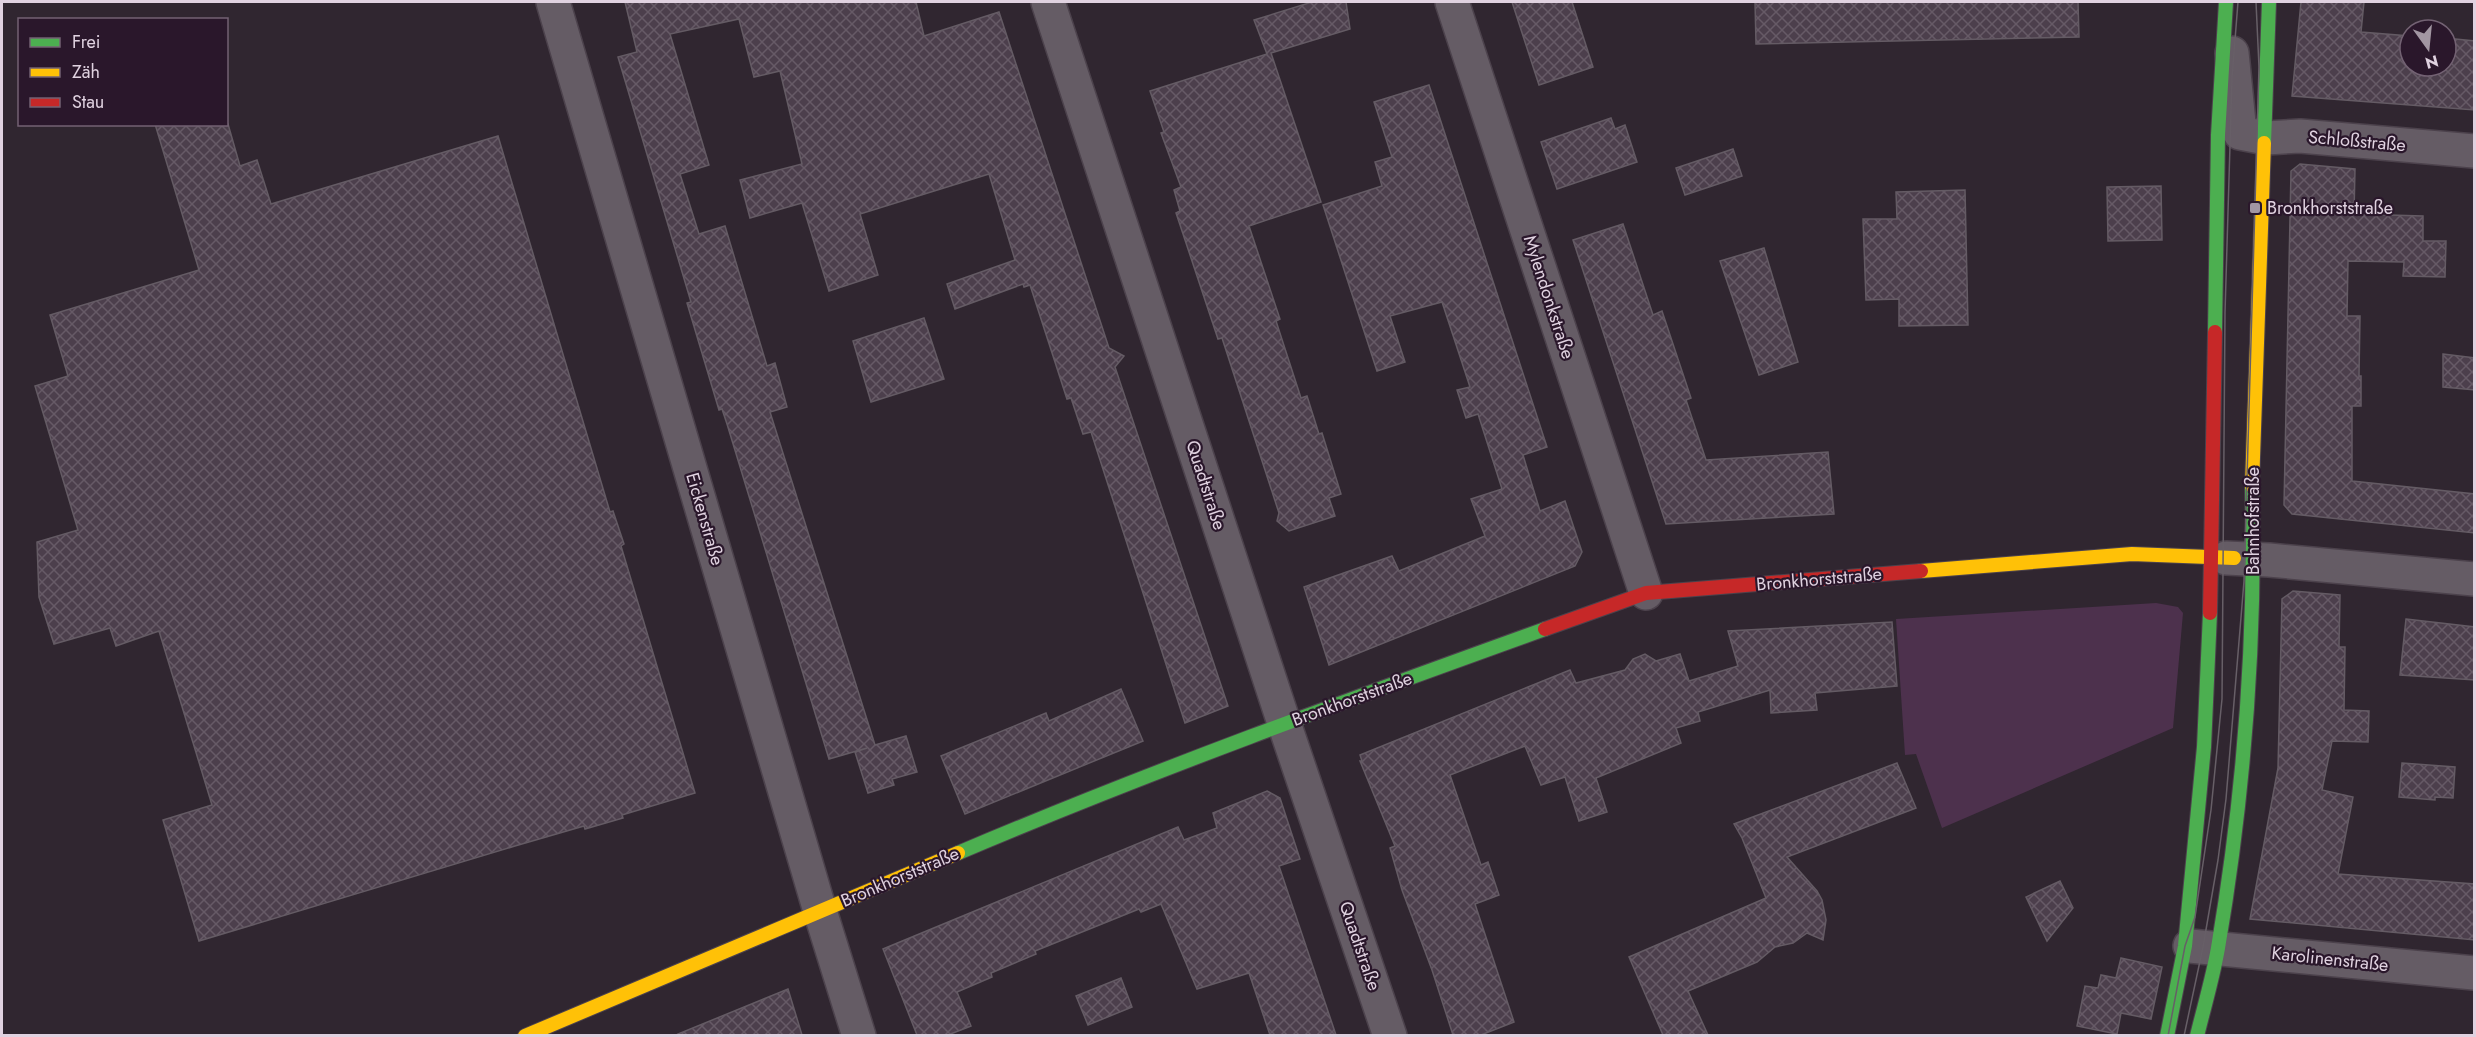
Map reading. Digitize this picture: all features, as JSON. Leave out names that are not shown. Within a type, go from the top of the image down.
[{"type":"main road","name":"Bahnhofstraße","points":[[2168,1035],[2185,946],[2204,747],[2230,558],[2252,472],[2253,136],[2269,2]]},
{"type":"main road","name":"Bahnhofstraße","points":[[2197,1035],[2218,949],[2242,772],[2250,660],[2230,558],[2218,135],[2225,7]]},
{"type":"main road","name":"Bronkhorststraße","points":[[525,1035],[1042,817],[1284,723],[1646,593],[2132,554],[2230,558]]},
{"type":"street","name":"Eickenstraße","points":[[553,2],[820,911],[859,1035]]},
{"type":"street","name":"Quadtstraße","points":[[1048,2],[1284,723],[1390,1035]]},
{"type":"street","name":"Mylendonkstraße","points":[[1452,2],[1646,593]]},
{"type":"street","name":"Bahnhofstraße","points":[[2225,7],[2233,62],[2253,136]]},
{"type":"street","name":"Schloßstraße","points":[[2253,136],[2300,136],[2475,151]]},
{"type":"street","name":"Bronkhorststraße","points":[[2230,558],[2475,579]]},
{"type":"street","name":"Karolinenstraße","points":[[2185,946],[2475,973]]},
{"type":"shaded area","points":[[2156,603],[2178,607],[2183,613],[2173,728],[1942,828],[1916,754],[1905,755],[1896,619]]},
{"type":"building","points":[[625,2],[916,2],[924,36],[999,12],[1109,348],[1124,356],[1115,367],[1228,706],[1185,723],[1091,432],[1083,434],[1071,398],[1067,399],[1030,285],[1024,287],[1023,284],[955,309],[947,284],[1015,260],[989,174],[860,214],[878,275],[829,291],[802,203],[750,218],[740,180],[802,164],[780,71],[754,77],[739,19],[670,34],[709,165],[680,174],[699,234],[725,226],[767,366],[775,363],[787,407],[770,412],[875,745],[906,736],[917,772],[892,779],[894,785],[868,793],[855,752],[867,748],[829,759],[727,424],[722,409],[719,410],[687,303],[691,302],[618,57],[637,52]]},
{"type":"building","points":[[1312,2],[1346,2],[1350,29],[1271,53],[1321,202],[1249,226],[1280,319],[1276,321],[1301,398],[1307,396],[1319,434],[1322,433],[1341,494],[1329,498],[1335,516],[1289,531],[1277,521],[1279,513],[1222,338],[1218,339],[1176,213],[1180,211],[1174,190],[1181,187],[1161,133],[1164,132],[1150,91],[1267,54],[1254,20]]},
{"type":"building","points":[[1512,2],[1572,2],[1593,67],[1539,85]]},
{"type":"building","points":[[1755,2],[2078,2],[2079,37],[1756,44]]},
{"type":"building","points":[[2301,2],[2364,2],[2361,32],[2398,35],[2398,78],[2458,78],[2458,39],[2475,41],[2475,110],[2292,96]]},
{"type":"building","points":[[1429,85],[1547,447],[1523,455],[1540,511],[1565,501],[1582,552],[1575,566],[1329,665],[1304,587],[1392,556],[1399,571],[1485,536],[1471,499],[1502,489],[1478,414],[1466,418],[1457,390],[1470,387],[1442,302],[1390,316],[1405,362],[1377,371],[1323,205],[1382,186],[1375,162],[1392,157],[1374,102]]},
{"type":"building","points":[[1611,118],[1615,129],[1625,125],[1637,162],[1557,189],[1541,142]]},
{"type":"building","points":[[228,124],[240,166],[257,160],[271,204],[498,136],[610,512],[613,511],[624,544],[621,546],[695,793],[622,815],[623,818],[585,829],[584,826],[515,846],[199,941],[163,820],[212,805],[159,631],[116,646],[110,628],[54,644],[39,597],[37,542],[78,530],[35,386],[68,376],[50,315],[199,270],[156,126],[228,126]]},
{"type":"building","points":[[1733,149],[1742,176],[1685,195],[1676,168]]},
{"type":"building","points":[[2300,164],[2355,169],[2354,214],[2423,216],[2423,241],[2446,241],[2445,277],[2403,276],[2404,262],[2348,261],[2347,316],[2360,316],[2361,406],[2352,406],[2352,481],[2475,494],[2475,533],[2292,514],[2284,505],[2291,171]]},
{"type":"building","points":[[2161,186],[2162,240],[2108,241],[2107,187]]},
{"type":"building","points":[[1965,190],[1968,325],[1899,326],[1899,299],[1866,300],[1863,219],[1897,219],[1896,192]]},
{"type":"building","points":[[1623,224],[1653,315],[1662,311],[1691,398],[1686,400],[1706,460],[1828,452],[1834,514],[1666,524],[1573,240]]},
{"type":"building","points":[[1764,248],[1798,362],[1759,375],[1720,261]]},
{"type":"building","points":[[924,318],[944,379],[871,402],[853,341]]},
{"type":"building","points":[[2443,354],[2475,358],[2475,390],[2443,387]]},
{"type":"building","points":[[2293,591],[2340,595],[2339,647],[2345,647],[2344,710],[2369,711],[2368,742],[2332,741],[2322,790],[2353,797],[2338,874],[2475,884],[2475,940],[2250,919],[2278,768],[2282,599]]},
{"type":"building","points":[[2406,619],[2475,627],[2475,680],[2400,675]]},
{"type":"building","points":[[1892,622],[1897,686],[1815,693],[1817,710],[1771,713],[1770,690],[1698,712],[1700,721],[1676,728],[1681,743],[1596,778],[1607,812],[1579,821],[1565,777],[1541,785],[1525,746],[1450,775],[1481,865],[1488,862],[1499,895],[1475,904],[1514,1022],[1481,1035],[1453,1035],[1402,890],[1390,848],[1395,846],[1360,761],[1362,761],[1360,755],[1570,670],[1576,683],[1625,670],[1633,659],[1645,654],[1656,661],[1680,654],[1689,681],[1738,666],[1728,631]]},
{"type":"building","points":[[1121,689],[1143,741],[965,814],[941,756],[1046,713],[1049,721]]},
{"type":"building","points":[[1897,763],[1916,808],[1787,857],[1817,891],[1822,900],[1826,920],[1823,940],[1807,933],[1793,943],[1775,947],[1757,962],[1688,991],[1708,1035],[1663,1035],[1629,957],[1766,898],[1734,824]]},
{"type":"building","points":[[2402,763],[2455,767],[2453,798],[2435,797],[2435,800],[2399,797]]},
{"type":"building","points":[[1267,791],[1280,798],[1300,859],[1279,866],[1336,1035],[1270,1035],[1249,973],[1197,989],[1161,904],[1141,912],[1139,909],[1035,951],[1036,954],[991,973],[992,977],[957,992],[971,1026],[948,1035],[917,1035],[883,949],[1178,827],[1184,840],[1217,828],[1213,813]]},
{"type":"building","points":[[2060,881],[2073,908],[2047,941],[2026,897]]},
{"type":"building","points":[[2121,958],[2162,967],[2151,1019],[2121,1013],[2117,1034],[2077,1026],[2085,986],[2098,988],[2101,975],[2116,978]]},
{"type":"building","points":[[1121,978],[1132,1007],[1088,1025],[1076,996]]},
{"type":"building","points":[[788,989],[802,1035],[678,1034]]},
{"type":"tram line","points":[[2168,1036],[2185,946],[2195,917],[2211,810],[2222,699],[2225,313],[2232,78],[2238,2]]},
{"type":"tram line","points":[[2184,1036],[2218,860],[2226,799],[2244,581],[2259,67],[2256,2]]},
{"type":"traffic: fast","points":[[2215,332],[2218,135],[2226,2]]},
{"type":"traffic: fast","points":[[2264,143],[2269,2]]},
{"type":"traffic: fast","points":[[2197,1036],[2218,948],[2241,775],[2250,660],[2252,486]]},
{"type":"traffic: fast","points":[[2167,1036],[2185,946],[2204,747],[2210,613]]},
{"type":"traffic: fast","points":[[958,853],[1177,765],[1545,629]]},
{"type":"traffic: slow","points":[[2252,486],[2264,143]]},
{"type":"traffic: slow","points":[[1921,571],[2132,554],[2234,558]]},
{"type":"traffic: slow","points":[[525,1036],[958,853]]},
{"type":"traffic: jam","points":[[2210,613],[2215,332]]},
{"type":"traffic: jam","points":[[1545,629],[1646,593],[1921,571]]},
{"type":"place","name":"Bronkhorststraße","points":[[2255,208]]}]
